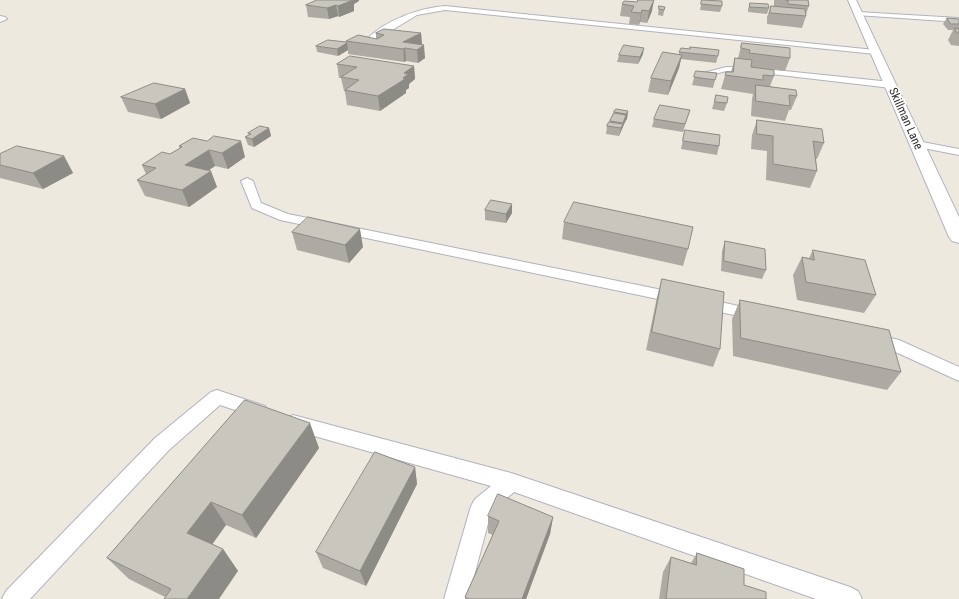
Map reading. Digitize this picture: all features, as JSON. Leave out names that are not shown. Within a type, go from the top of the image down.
[{"type":"street","name":"Skillman Lane","points":[[852,0],[959,237]]},
{"type":"lane","points":[[371,39],[416,11],[425,8],[445,8],[875,52]]},
{"type":"lane","points":[[858,14],[896,18],[908,17],[959,20]]},
{"type":"lane","points":[[700,76],[726,68],[891,85]]},
{"type":"lane","points":[[916,144],[959,152]]},
{"type":"lane","points":[[247,181],[256,205],[284,217],[545,270],[769,318]]},
{"type":"lane","points":[[862,337],[893,344],[959,374]]},
{"type":"lane","points":[[14,599],[162,444],[217,397],[292,422],[511,482],[850,599]]},
{"type":"lane","points":[[456,599],[482,506],[511,482]]},
{"type":"building","points":[[317,0],[353,0],[338,6],[336,5],[327,8],[306,5]]},
{"type":"building","points":[[638,0],[654,0],[649,11],[642,10],[641,13],[631,12],[634,6],[622,4],[624,1],[637,2]]},
{"type":"building","points":[[702,0],[722,1],[722,6],[701,4]]},
{"type":"building","points":[[788,0],[808,0],[809,6],[788,4]]},
{"type":"building","points":[[750,3],[768,4],[769,8],[750,7]]},
{"type":"building","points":[[659,6],[665,7],[664,10],[659,9]]},
{"type":"building","points":[[771,6],[805,9],[806,16],[770,13]]},
{"type":"building","points":[[947,18],[959,19],[959,24],[951,24]]},
{"type":"building","points":[[955,28],[959,29],[959,33],[957,33]]},
{"type":"building","points":[[384,29],[421,33],[403,42],[424,45],[417,50],[346,41],[358,35],[377,39],[384,35],[376,33]]},
{"type":"building","points":[[328,40],[347,43],[337,49],[316,46]]},
{"type":"building","points":[[742,43],[790,48],[790,58],[749,53],[750,50],[741,48]]},
{"type":"building","points":[[624,45],[644,48],[640,57],[619,55]]},
{"type":"building","points":[[690,47],[719,50],[718,56],[679,52],[681,48],[690,49]]},
{"type":"building","points":[[663,52],[682,55],[671,81],[651,78]]},
{"type":"building","points":[[350,56],[414,66],[404,73],[408,74],[403,78],[405,79],[378,96],[345,90],[359,80],[341,77],[357,67],[337,64]]},
{"type":"building","points":[[735,58],[752,60],[751,67],[774,70],[774,76],[763,75],[763,80],[725,75],[726,72],[733,72]]},
{"type":"building","points":[[696,71],[717,73],[715,80],[694,77]]},
{"type":"building","points":[[154,83],[185,89],[155,104],[121,97]]},
{"type":"building","points":[[756,85],[796,90],[797,96],[789,95],[790,106],[756,101]]},
{"type":"building","points":[[716,95],[728,97],[727,103],[715,102]]},
{"type":"building","points":[[660,105],[690,110],[685,124],[654,119]]},
{"type":"building","points":[[616,109],[628,111],[626,114],[614,112]]},
{"type":"building","points":[[614,113],[626,115],[623,123],[610,121]]},
{"type":"building","points":[[757,120],[822,129],[824,143],[813,141],[817,171],[773,164],[773,136],[757,134]]},
{"type":"building","points":[[609,122],[623,124],[621,128],[607,126]]},
{"type":"building","points":[[260,126],[269,128],[252,139],[245,137],[251,134],[248,133]]},
{"type":"building","points":[[685,130],[720,135],[719,146],[683,141]]},
{"type":"building","points":[[214,136],[241,141],[222,153],[209,150],[185,165],[211,171],[182,190],[137,180],[156,168],[142,165],[162,152],[170,154],[182,147],[179,146],[193,138],[207,141]]},
{"type":"building","points":[[17,146],[64,156],[33,173],[0,165],[0,154]]},
{"type":"building","points":[[491,200],[512,204],[506,214],[485,210]]},
{"type":"building","points":[[574,202],[693,227],[688,249],[564,222]]},
{"type":"building","points":[[308,217],[360,229],[345,245],[292,232]]},
{"type":"building","points":[[725,241],[765,249],[766,270],[724,261]]},
{"type":"building","points":[[813,250],[865,260],[876,295],[806,282],[802,257],[814,260]]},
{"type":"building","points":[[662,279],[724,292],[720,349],[652,332]]},
{"type":"building","points":[[740,300],[889,330],[901,372],[741,338]]},
{"type":"building","points":[[245,400],[310,423],[242,515],[211,502],[187,533],[223,549],[187,599],[164,599],[171,589],[107,558]]},
{"type":"building","points":[[375,452],[415,467],[360,571],[316,552]]},
{"type":"building","points":[[498,494],[553,517],[522,599],[469,599],[465,597],[499,521],[488,516]]},
{"type":"building","points":[[697,553],[744,569],[744,585],[766,592],[766,599],[666,599],[671,557],[696,565]]}]
